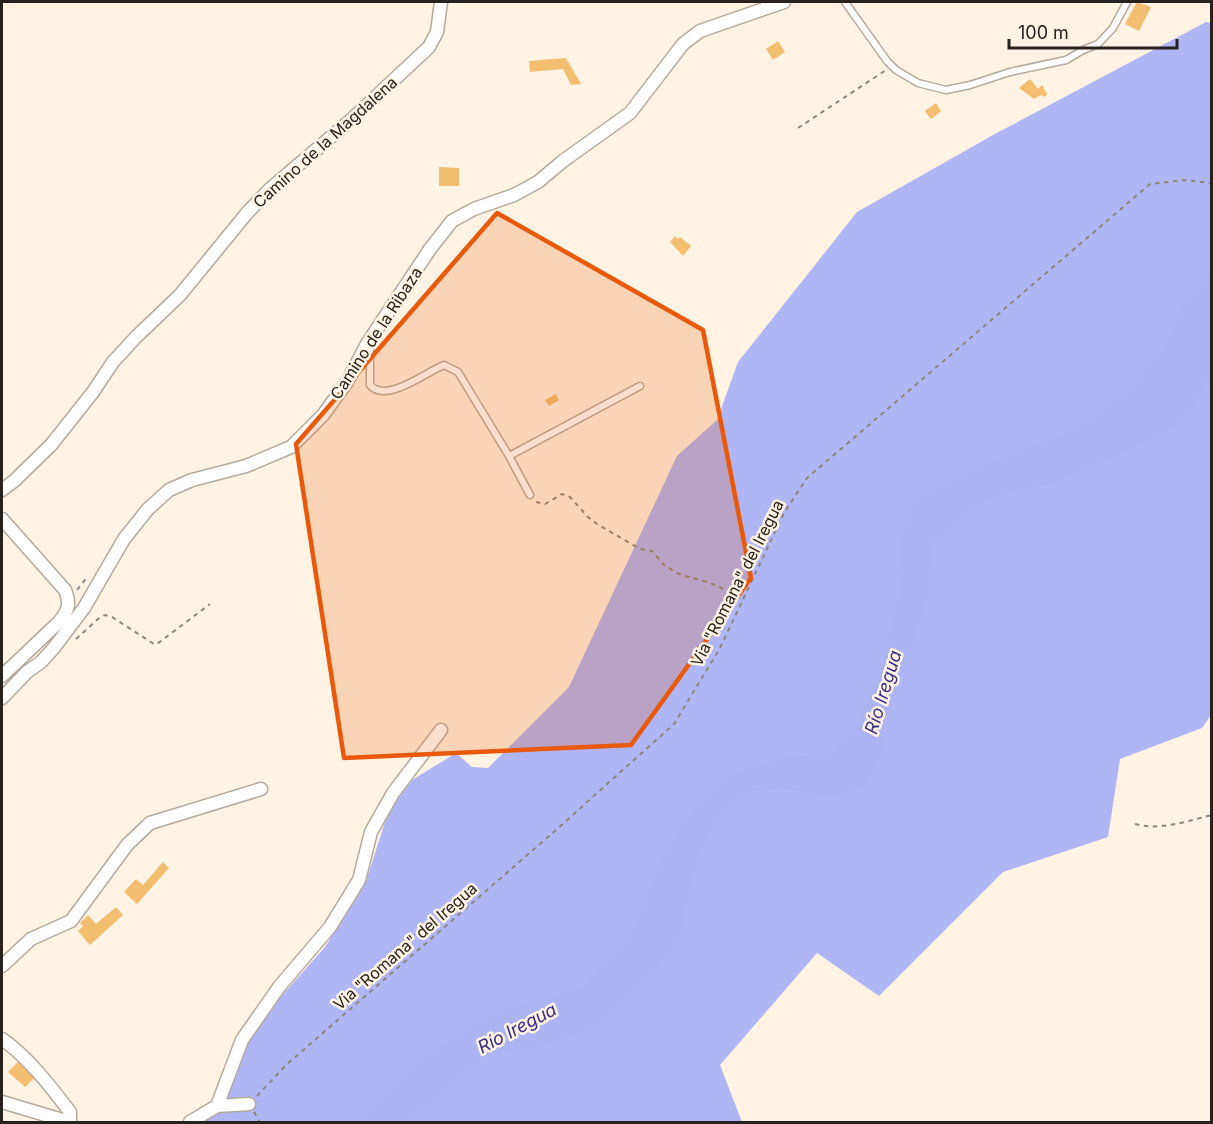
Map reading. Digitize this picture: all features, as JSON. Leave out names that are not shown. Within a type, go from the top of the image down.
[{"type":"street","name":"Camino de la Magdalena","points":[[2,490],[14,482],[51,445],[93,392],[113,362],[180,296],[247,213],[270,189],[351,120],[429,47],[436,32],[441,2]]},
{"type":"street","name":"Camino de la Ribaza","points":[[2,698],[53,649],[84,609],[124,539],[148,509],[169,490],[192,480],[246,466],[291,447],[323,415],[347,382],[370,339],[430,249],[452,221],[474,209],[514,195],[538,182],[563,161],[630,113],[683,44],[700,31],[784,2]]},
{"type":"street","points":[[2,519],[65,590],[70,600],[67,613],[59,622],[2,676]]},
{"type":"street","points":[[217,1106],[242,1040],[279,987],[330,927],[359,880],[371,832],[393,793],[441,730]]},
{"type":"street","points":[[2,966],[31,939],[71,921],[127,846],[150,823],[261,789]]},
{"type":"street","points":[[2,1039],[13,1047],[46,1081],[70,1112],[70,1122],[2,1102]]},
{"type":"street","points":[[190,1122],[217,1106],[249,1104]]},
{"type":"lane","points":[[845,2],[892,66],[918,82],[946,90],[1066,60],[1098,44],[1113,28],[1127,2]]},
{"type":"lane","points":[[370,339],[370,386],[373,390],[382,392],[402,388],[429,371],[444,365],[458,372],[530,495]]},
{"type":"lane","points":[[509,456],[640,386]]},
{"type":"path","points":[[798,128],[892,66]]},
{"type":"path","name":"Via \"Romana\" del Iregua","points":[[249,1104],[286,1065],[674,724],[720,648],[784,513],[807,478],[1150,184],[1185,180],[1212,183]]},
{"type":"path","points":[[530,495],[539,503],[545,504],[562,494],[570,497],[597,524],[640,549],[651,551],[665,566],[681,575],[708,582],[743,600]]},
{"type":"path","points":[[73,642],[105,615],[157,644],[210,604]]},
{"type":"path","points":[[1135,824],[1147,828],[1212,815]]},
{"type":"path","points":[[249,1104],[260,1122]]},
{"type":"highlighted area","points":[[497,213],[703,330],[751,578],[631,745],[344,758],[296,444]]},
{"type":"shaded area","points":[[1206,22],[1211,23],[1211,715],[1202,728],[1120,759],[1108,837],[1003,872],[879,996],[817,953],[720,1065],[742,1122],[193,1122],[213,1112],[249,1039],[276,1002],[325,947],[365,884],[386,819],[412,780],[456,753],[472,767],[488,768],[569,687],[677,456],[717,420],[738,362],[857,212],[993,135]]},
{"type":"water","name":"Río Iregua","points":[[1211,277],[1211,373],[1187,419],[1147,442],[1053,483],[990,498],[931,544],[929,595],[885,721],[882,752],[864,786],[830,797],[783,788],[751,791],[726,810],[701,849],[679,940],[643,985],[591,1030],[536,1048],[491,1053],[407,1122],[357,1122],[432,1051],[498,1011],[583,986],[632,933],[659,863],[680,827],[725,776],[792,755],[827,759],[861,717],[882,662],[899,595],[902,531],[915,500],[980,466],[1069,432],[1119,398],[1159,356],[1188,295]]},
{"type":"building","points":[[1137,2],[1151,7],[1139,31],[1125,24]]},
{"type":"building","points":[[778,41],[785,52],[773,60],[766,49]]},
{"type":"building","points":[[566,58],[581,84],[571,85],[563,69],[530,72],[529,61]]},
{"type":"building","points":[[1030,79],[1038,89],[1042,85],[1047,94],[1045,97],[1041,95],[1034,99],[1019,88]]},
{"type":"building","points":[[936,103],[941,111],[931,119],[925,111]]},
{"type":"building","points":[[439,167],[459,168],[459,186],[439,186]]},
{"type":"building","points":[[675,236],[678,239],[680,237],[691,246],[683,256],[670,242]]},
{"type":"building","points":[[556,394],[559,400],[549,406],[545,400]]},
{"type":"building","points":[[163,862],[169,868],[137,904],[124,892],[136,879],[143,885]]},
{"type":"building","points":[[116,907],[123,915],[90,945],[78,931],[83,926],[80,923],[88,915],[96,924]]},
{"type":"building","points":[[21,1059],[37,1075],[25,1087],[8,1072]]}]
